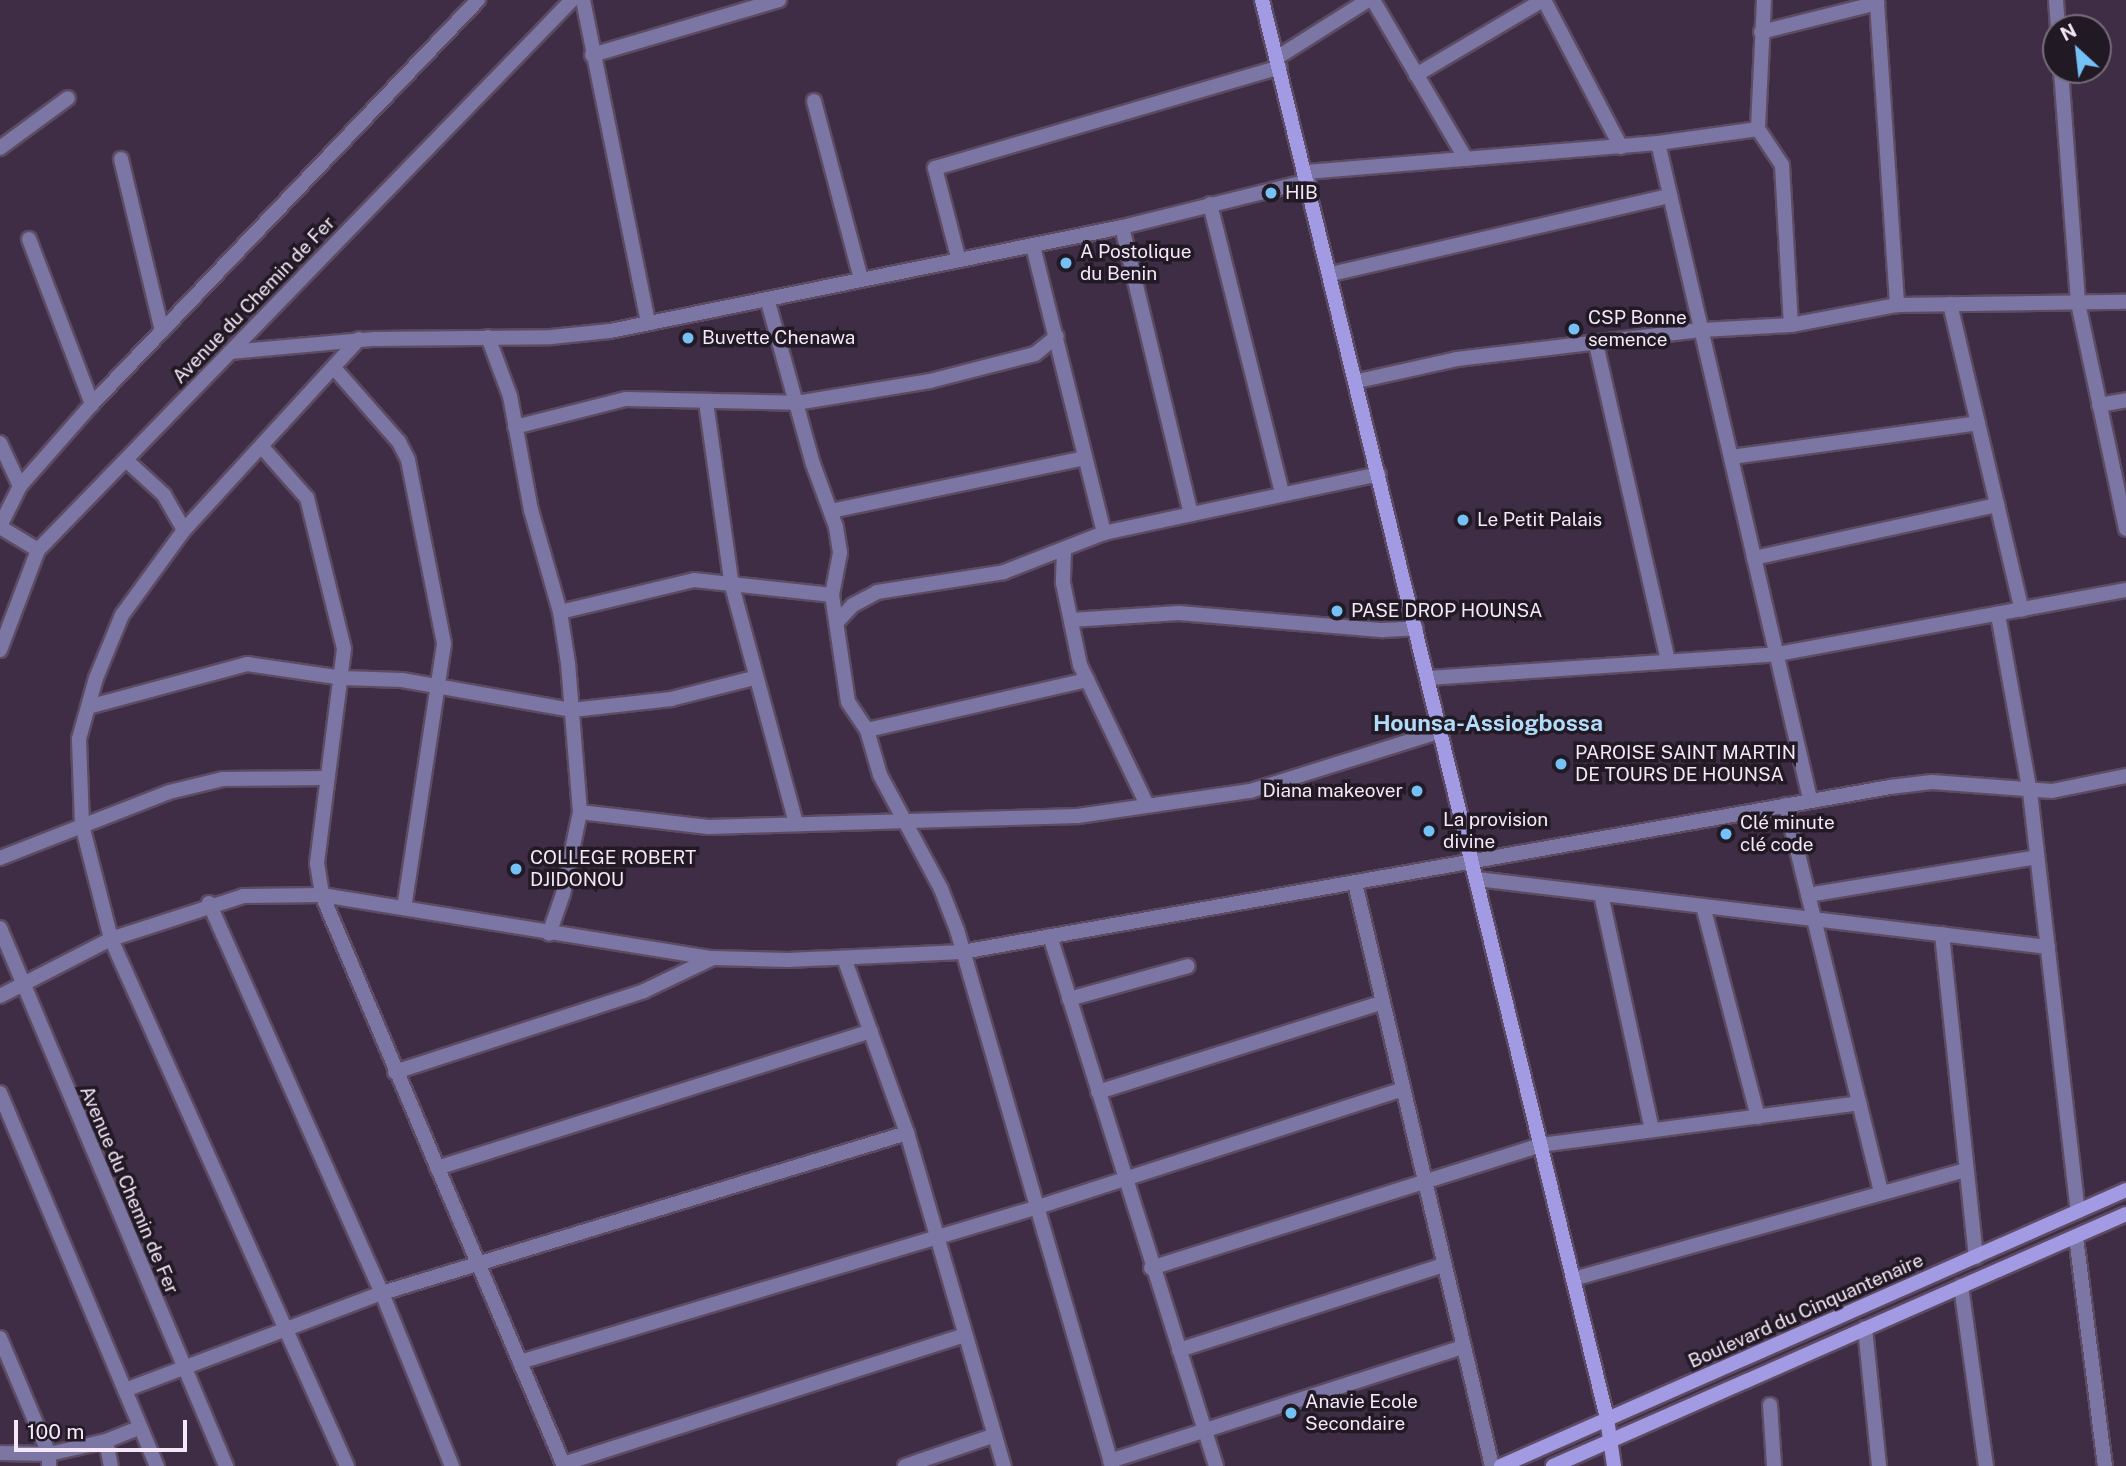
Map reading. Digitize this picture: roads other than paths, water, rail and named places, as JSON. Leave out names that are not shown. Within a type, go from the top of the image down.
[{"type":"street","points":[[38,550],[0,527],[20,486],[92,404],[478,0]]},
{"type":"street","name":"Avenue du Chemin de Fer","points":[[0,650],[38,550],[572,0]]},
{"type":"street","points":[[583,0],[648,323]]},
{"type":"street","points":[[592,55],[779,0]]},
{"type":"street","points":[[1262,0],[1358,381],[1607,1419],[1614,1466]]},
{"type":"street","points":[[958,257],[935,169],[1279,62],[1371,0],[1466,159]]},
{"type":"street","points":[[1416,75],[1543,0],[1621,147]]},
{"type":"street","points":[[1763,0],[1758,129],[1782,165],[1791,325]]},
{"type":"street","points":[[1761,32],[1877,3],[1897,305]]},
{"type":"street","points":[[2062,84],[2078,303],[2099,405],[2121,486],[2126,529]]},
{"type":"street","points":[[0,148],[68,99]]},
{"type":"street","points":[[814,101],[861,279]]},
{"type":"street","points":[[230,352],[359,340],[551,337],[648,323],[768,302],[958,257],[1033,246],[1122,227],[1307,176],[1466,159],[1658,144],[1758,129]]},
{"type":"street","points":[[1658,144],[1810,799]]},
{"type":"street","points":[[121,159],[162,331]]},
{"type":"street","points":[[1331,274],[1670,196]]},
{"type":"street","points":[[1210,204],[1282,493]]},
{"type":"street","points":[[1122,227],[1191,514]]},
{"type":"street","points":[[29,239],[92,404]]},
{"type":"street","points":[[1033,246],[1058,336],[1084,458],[1104,533]]},
{"type":"street","points":[[768,302],[796,403],[831,511],[840,553],[832,594],[848,702],[867,730],[880,775],[941,889],[962,952],[1111,1464],[1206,1430],[1464,1347]]},
{"type":"street","points":[[1358,381],[1457,359],[1702,330],[1791,325],[1897,305],[2126,302]]},
{"type":"street","points":[[1950,304],[2022,610]]},
{"type":"street","points":[[515,427],[626,399],[796,403],[998,365],[1035,354],[1058,336]]},
{"type":"street","points":[[488,337],[510,396],[531,509],[560,612],[572,710],[580,812],[563,894],[549,934]]},
{"type":"street","points":[[347,1466],[287,1326],[111,939],[82,825],[77,771],[79,739],[88,707],[122,615],[184,530],[359,340]]},
{"type":"street","points":[[1596,344],[1668,660]]},
{"type":"street","points":[[335,369],[399,442],[408,460],[444,644],[404,908]]},
{"type":"street","points":[[2099,405],[2126,400]]},
{"type":"street","points":[[706,402],[732,586],[754,678],[796,824]]},
{"type":"street","points":[[1731,457],[1978,423]]},
{"type":"street","points":[[0,443],[20,486]]},
{"type":"street","points":[[262,447],[307,498],[344,649],[343,678],[326,778],[317,863],[322,895],[563,1465],[964,1335]]},
{"type":"street","points":[[831,511],[1084,458]]},
{"type":"street","points":[[126,460],[164,495],[184,530]]},
{"type":"street","points":[[837,622],[853,605],[877,592],[1004,572],[1104,533],[1379,474]]},
{"type":"street","points":[[1754,558],[1997,505]]},
{"type":"street","points":[[1064,550],[1063,583],[1087,680],[1146,803]]},
{"type":"street","points":[[560,612],[694,580],[732,586],[832,594]]},
{"type":"street","points":[[1428,678],[1777,654],[2126,590]]},
{"type":"street","points":[[1071,620],[1179,613],[1383,631],[1416,628]]},
{"type":"street","points":[[1998,615],[2030,792],[2078,1211]]},
{"type":"street","points":[[88,707],[247,664],[343,678],[439,687],[572,710],[671,699],[754,678]]},
{"type":"street","points":[[867,730],[1087,680]]},
{"type":"street","points":[[580,812],[708,827],[1078,816],[1146,803],[1276,785],[1325,764],[1441,730]]},
{"type":"street","points":[[0,996],[111,939],[209,904],[243,896],[322,895],[549,934],[713,958],[844,958],[962,952],[1473,863],[1810,799],[1932,782],[2030,792],[2126,776]]},
{"type":"street","points":[[0,858],[169,792],[223,779],[326,778]]},
{"type":"street","points":[[1786,805],[1881,1193]]},
{"type":"street","points":[[1808,895],[2037,858]]},
{"type":"street","points":[[1477,879],[2048,947]]},
{"type":"street","points":[[1355,883],[1492,1466]]},
{"type":"street","points":[[1601,894],[1652,1130]]},
{"type":"street","points":[[209,904],[382,1293],[452,1466]]},
{"type":"street","points":[[1703,906],[1758,1116]]},
{"type":"street","name":"Avenue du Chemin de Fer","points":[[0,928],[22,986],[226,1466]]},
{"type":"street","points":[[1942,934],[1976,1257]]},
{"type":"street","points":[[1050,936],[1151,1268],[1216,1466]]},
{"type":"street","points":[[395,1072],[644,990],[713,958]]},
{"type":"street","points":[[844,958],[907,1133],[1004,1466]]},
{"type":"street","points":[[1069,999],[1188,966]]},
{"type":"street","points":[[1098,1093],[1383,1002]]},
{"type":"street","points":[[437,1168],[871,1031]]},
{"type":"street","points":[[520,1362],[1035,1208],[1124,1177],[1403,1089]]},
{"type":"street","points":[[2,1101],[157,1466]]},
{"type":"street","points":[[1151,1268],[1541,1145],[1859,1104]]},
{"type":"street","points":[[125,1390],[287,1326],[382,1293],[907,1133]]},
{"type":"street","points":[[1573,1279],[1966,1170]]},
{"type":"street","name":"Boulevard du Cinquantenaire","points":[[1501,1466],[2126,1190]]},
{"type":"street","name":"Boulevard du Cinquantenaire","points":[[1553,1466],[2126,1214]]},
{"type":"street","points":[[2076,1237],[2105,1466]]},
{"type":"street","points":[[1179,1350],[1444,1265]]},
{"type":"street","points":[[1961,1286],[1986,1466]]},
{"type":"street","points":[[1865,1328],[1879,1466]]},
{"type":"street","points":[[0,1338],[49,1460]]},
{"type":"street","points":[[1770,1405],[1774,1466]]},
{"type":"street","points":[[0,1453],[49,1460],[140,1427]]},
{"type":"street","points":[[905,1466],[995,1436]]},
{"type":"street","points":[[106,1441],[111,1466]]},
{"type":"place","name":"HIB","points":[[1271,193]]},
{"type":"place","name":"A Postolique du Benin","points":[[1066,263]]},
{"type":"place","name":"CSP Bonne semence","points":[[1574,329]]},
{"type":"place","name":"Buvette Chenawa","points":[[688,338]]},
{"type":"place","name":"Le Petit Palais","points":[[1463,520]]},
{"type":"place","name":"PASE DROP HOUNSA","points":[[1337,611]]},
{"type":"place","name":"PAROISE SAINT MARTIN DE TOURS DE HOUNSA","points":[[1561,764]]},
{"type":"place","name":"Diana makeover","points":[[1417,791]]},
{"type":"place","name":"La provision divine","points":[[1429,831]]},
{"type":"place","name":"Clé minute clé code","points":[[1726,834]]},
{"type":"place","name":"COLLEGE ROBERT DJIDONOU","points":[[516,869]]},
{"type":"place","name":"Anavie Ecole Secondaire","points":[[1291,1413]]},
{"type":"district","name":"Hounsa-Assiogbossa","points":[[1488,723]]}]
